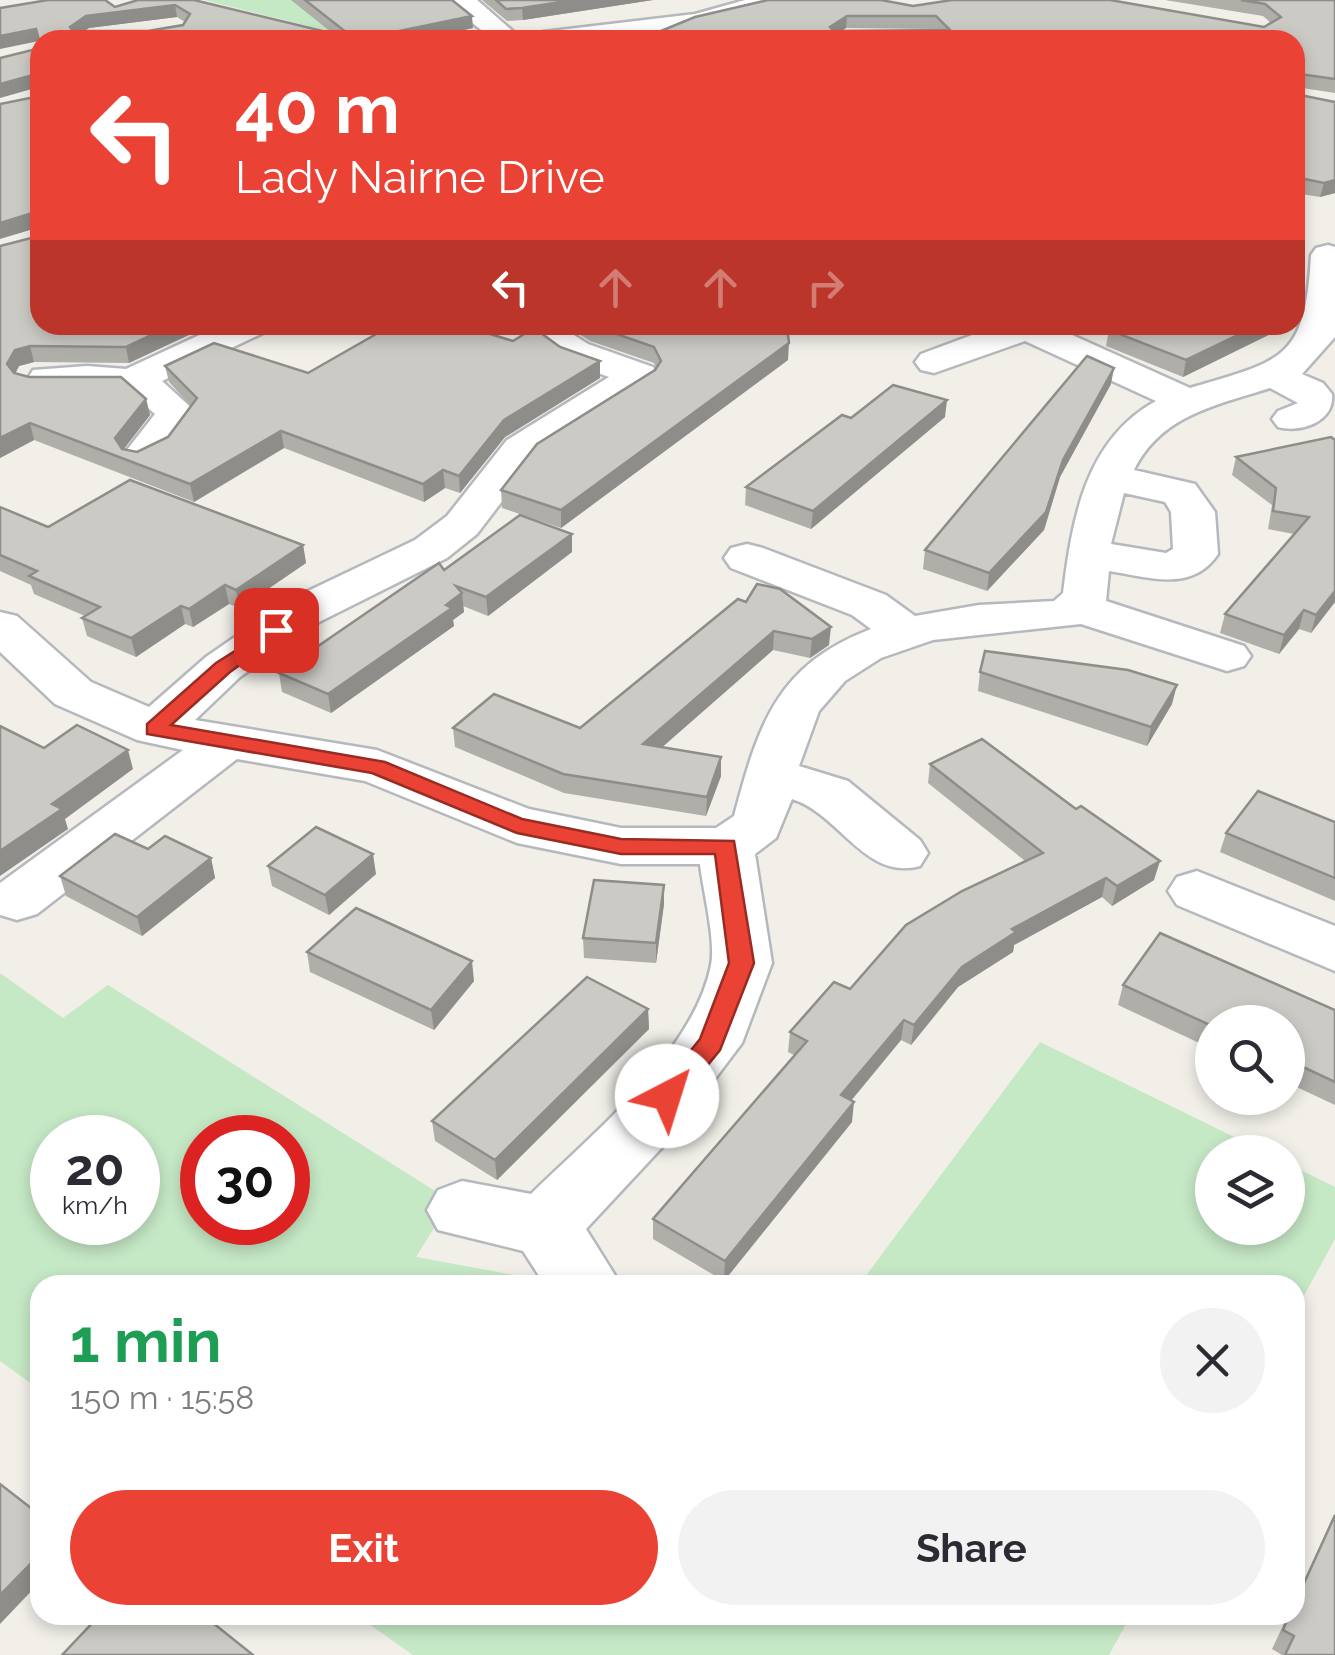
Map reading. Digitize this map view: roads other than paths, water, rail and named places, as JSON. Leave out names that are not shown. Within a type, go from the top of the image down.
[{"type":"street","points":[[454,0],[468,4],[498,30]]},
{"type":"street","points":[[676,30],[773,0]]},
{"type":"street","points":[[1080,608],[1085,598],[1087,554],[1110,477],[1134,437],[1154,416],[1185,400],[1268,374],[1311,348],[1318,334],[1319,253]]},
{"type":"street","points":[[34,378],[136,380],[229,335]]},
{"type":"street","points":[[155,729],[223,667],[302,612],[430,550],[462,525],[520,449],[651,368],[575,352],[549,335]]},
{"type":"street","points":[[934,362],[1000,335]]},
{"type":"street","points":[[1042,335],[1185,400]]},
{"type":"street","points":[[1268,374],[1308,391],[1318,402],[1312,411],[1292,420]]},
{"type":"street","points":[[136,380],[178,414],[144,455]]},
{"type":"street","points":[[1087,554],[1174,568],[1196,554],[1194,512],[1180,493],[1110,477]]},
{"type":"street","points":[[746,558],[869,606],[906,632]]},
{"type":"street","points":[[0,626],[73,693],[155,729],[224,744],[377,767],[517,826],[621,846],[726,846],[757,826],[793,705],[834,666],[906,632],[974,618],[1065,613],[1080,608],[1227,656]]},
{"type":"street","points":[[17,900],[224,744]]},
{"type":"street","points":[[770,776],[830,793],[900,852]]},
{"type":"street","points":[[545,1226],[645,1123],[711,1043],[742,963],[726,846]]},
{"type":"street","points":[[1196,891],[1335,950]]},
{"type":"street","points":[[462,1210],[545,1226],[578,1275]]}]
